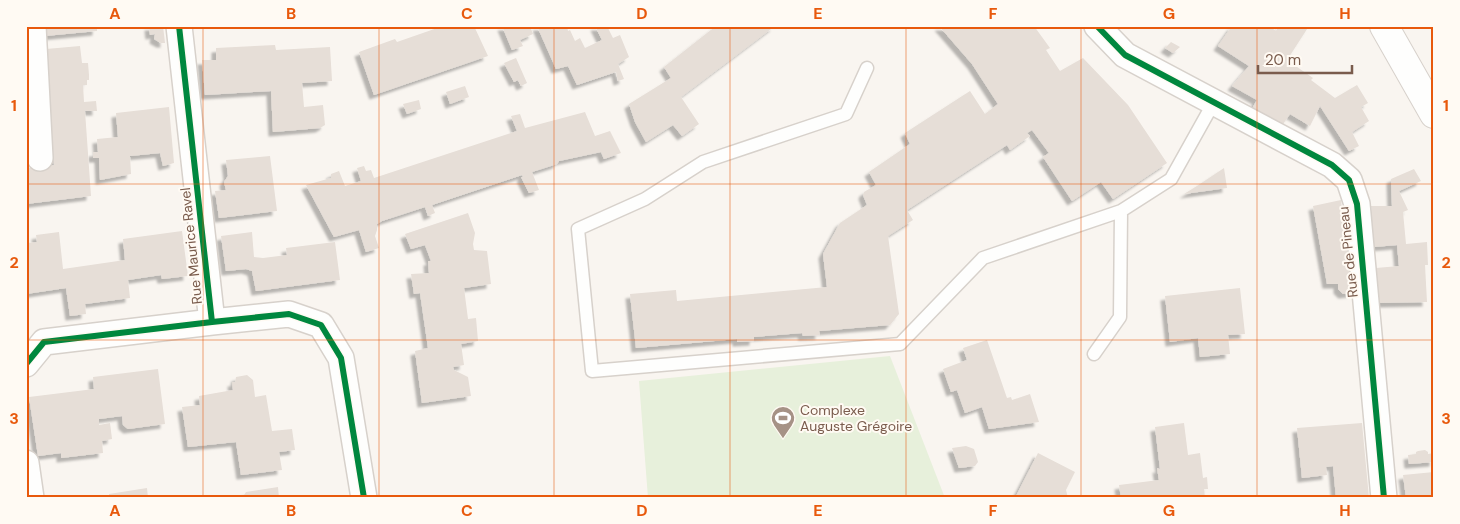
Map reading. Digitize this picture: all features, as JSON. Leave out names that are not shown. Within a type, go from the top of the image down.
[{"type":"street","points":[[33,26],[40,158]]},
{"type":"street","name":"Rue Maurice Ravel","points":[[179,26],[212,322],[289,314],[321,325],[341,358],[364,498]]},
{"type":"street","name":"Rue de Pineau","points":[[1097,26],[1125,55],[1332,164],[1349,180],[1357,204],[1384,498]]},
{"type":"street","points":[[1384,26],[1434,114]]},
{"type":"street","points":[[26,364],[44,342],[212,322]]},
{"type":"street","points":[[26,463],[31,498]]},
{"type":"lane","points":[[867,68],[846,114],[703,162],[645,199],[578,229],[592,371],[900,344],[983,258],[1121,211],[1171,179],[1214,102]]},
{"type":"lane","points":[[1094,354],[1120,317],[1121,211]]},
{"type":"green space","name":"Complexe Auguste Grégoire","points":[[890,356],[945,498],[648,498],[639,381]]},
{"type":"building","points":[[44,26],[97,26],[97,31],[45,36]]},
{"type":"building","points":[[149,26],[163,26],[165,43],[154,39],[155,34],[150,35]]},
{"type":"building","points":[[443,26],[474,26],[488,56],[374,95],[359,52],[395,39],[397,42]]},
{"type":"building","points":[[502,26],[530,26],[533,34],[520,40],[523,46],[512,50]]},
{"type":"building","points":[[537,26],[567,26],[575,41],[580,38],[585,48],[602,40],[595,26],[607,26],[613,38],[620,35],[629,57],[618,64],[624,79],[618,81],[616,72],[577,85],[568,66],[556,69]]},
{"type":"building","points":[[716,26],[775,26],[681,97],[699,124],[682,136],[673,125],[646,142],[635,122],[629,104],[671,78],[664,67]]},
{"type":"building","points":[[939,26],[1034,26],[1050,48],[1046,50],[1060,71],[1083,58],[1128,105],[1167,163],[1113,199],[1101,182],[1072,201],[1043,157],[1049,153],[1032,130],[1027,133],[1030,136],[1010,150],[1007,145],[907,210],[913,220],[888,236],[899,314],[890,325],[819,331],[820,335],[803,336],[802,333],[754,337],[754,341],[737,342],[737,339],[636,348],[630,294],[676,290],[677,301],[827,287],[823,254],[840,223],[867,205],[863,195],[864,192],[876,185],[869,172],[910,144],[905,133],[970,91],[985,114],[998,104],[972,64]]},
{"type":"building","points":[[1232,26],[1269,26],[1276,31],[1279,26],[1309,26],[1287,60],[1313,78],[1311,80],[1335,98],[1357,85],[1368,103],[1361,107],[1369,121],[1352,132],[1359,146],[1349,151],[1320,106],[1310,126],[1290,114],[1281,127],[1250,112],[1257,100],[1232,86],[1249,66],[1218,46]]},
{"type":"building","points":[[1171,42],[1180,47],[1173,53],[1165,48]]},
{"type":"building","points":[[275,45],[276,50],[330,47],[332,81],[302,83],[304,107],[323,105],[325,125],[320,128],[273,132],[271,91],[205,95],[202,60],[216,60],[216,48]]},
{"type":"building","points":[[80,46],[82,63],[88,63],[89,75],[87,85],[83,85],[84,102],[96,101],[97,111],[85,111],[91,196],[26,204],[26,168],[54,165],[46,49]]},
{"type":"building","points":[[516,58],[527,83],[521,86],[518,80],[514,82],[504,63]]},
{"type":"building","points":[[465,86],[469,97],[450,104],[446,92]]},
{"type":"building","points":[[419,100],[421,109],[407,114],[403,104]]},
{"type":"building","points":[[169,107],[174,163],[163,166],[160,153],[130,156],[131,174],[100,180],[99,158],[93,158],[93,152],[98,152],[97,139],[118,137],[116,113]]},
{"type":"building","points":[[585,112],[595,136],[610,131],[621,153],[604,159],[601,152],[559,161],[557,164],[532,172],[539,190],[529,193],[521,177],[523,177],[522,175],[432,205],[435,213],[428,216],[425,207],[382,221],[377,224],[375,236],[379,248],[366,252],[359,230],[334,237],[306,185],[331,178],[331,174],[339,171],[345,186],[361,181],[357,168],[364,166],[366,171],[371,170],[374,178],[517,131],[511,116],[520,114],[525,128]]},
{"type":"building","points":[[270,156],[277,211],[219,218],[215,191],[226,190],[224,182],[228,176],[226,160]]},
{"type":"building","points":[[1224,168],[1227,188],[1184,194],[1197,186]]},
{"type":"building","points":[[1414,169],[1421,181],[1399,191],[1408,210],[1403,212],[1406,244],[1427,242],[1428,265],[1425,265],[1427,302],[1379,303],[1376,268],[1399,266],[1397,245],[1374,247],[1371,206],[1392,206],[1391,179]]},
{"type":"building","points":[[1341,200],[1352,293],[1343,294],[1338,289],[1338,284],[1327,284],[1313,206]]},
{"type":"building","points":[[468,213],[475,233],[474,250],[487,251],[491,284],[464,288],[468,319],[476,318],[478,341],[461,344],[464,365],[453,367],[454,370],[468,377],[471,396],[422,403],[415,351],[428,348],[420,293],[414,294],[411,274],[429,273],[428,261],[431,261],[425,245],[411,249],[405,234]]},
{"type":"building","points":[[182,231],[188,276],[162,279],[161,275],[128,280],[130,298],[85,304],[86,314],[70,316],[66,288],[26,294],[26,243],[37,242],[36,235],[59,232],[63,269],[125,260],[123,239]]},
{"type":"building","points":[[252,232],[254,257],[263,258],[287,255],[286,248],[335,242],[340,280],[256,291],[252,271],[246,269],[226,271],[221,236]]},
{"type":"building","points":[[1240,288],[1245,334],[1228,335],[1230,354],[1200,357],[1198,338],[1170,342],[1165,296]]},
{"type":"building","points":[[987,340],[1007,398],[1011,397],[1012,400],[1030,394],[1039,422],[989,429],[982,407],[965,413],[957,390],[951,392],[943,369],[967,360],[963,348]]},
{"type":"building","points":[[158,369],[165,424],[128,429],[123,425],[122,416],[99,419],[99,425],[110,423],[112,439],[102,441],[103,453],[61,458],[61,453],[38,456],[29,397],[94,389],[93,377]]},
{"type":"building","points":[[247,375],[253,380],[255,397],[266,395],[272,431],[292,429],[295,450],[279,452],[282,470],[241,475],[236,442],[188,447],[182,407],[200,405],[199,396],[233,390],[232,382],[235,382],[236,377]]},
{"type":"building","points":[[1184,423],[1188,455],[1200,453],[1203,478],[1207,477],[1208,489],[1204,489],[1205,498],[1121,498],[1119,485],[1159,480],[1157,468],[1160,469],[1155,427]]},
{"type":"building","points":[[1362,423],[1369,498],[1336,498],[1333,466],[1326,467],[1327,475],[1302,478],[1297,428]]},
{"type":"building","points":[[966,446],[974,449],[978,462],[975,466],[959,468],[952,448]]},
{"type":"building","points":[[1425,450],[1428,454],[1434,453],[1434,462],[1409,464],[1408,455]]},
{"type":"building","points":[[1038,453],[1075,472],[1066,490],[1068,498],[1015,498]]},
{"type":"building","points":[[1434,472],[1434,498],[1406,498],[1403,475]]},
{"type":"building","points":[[278,487],[279,498],[242,498],[246,492]]},
{"type":"building","points":[[147,488],[148,498],[109,498],[109,494]]},
{"type":"cycle path","points":[[179,26],[212,322],[289,314],[321,325],[341,358],[364,498]]},
{"type":"cycle path","points":[[1097,26],[1125,55],[1332,165],[1349,180],[1357,204],[1384,498]]},
{"type":"cycle path","points":[[26,364],[44,342],[212,322]]},
{"type":"place","name":"Complexe Auguste Grégoire","points":[[783,439]]}]
